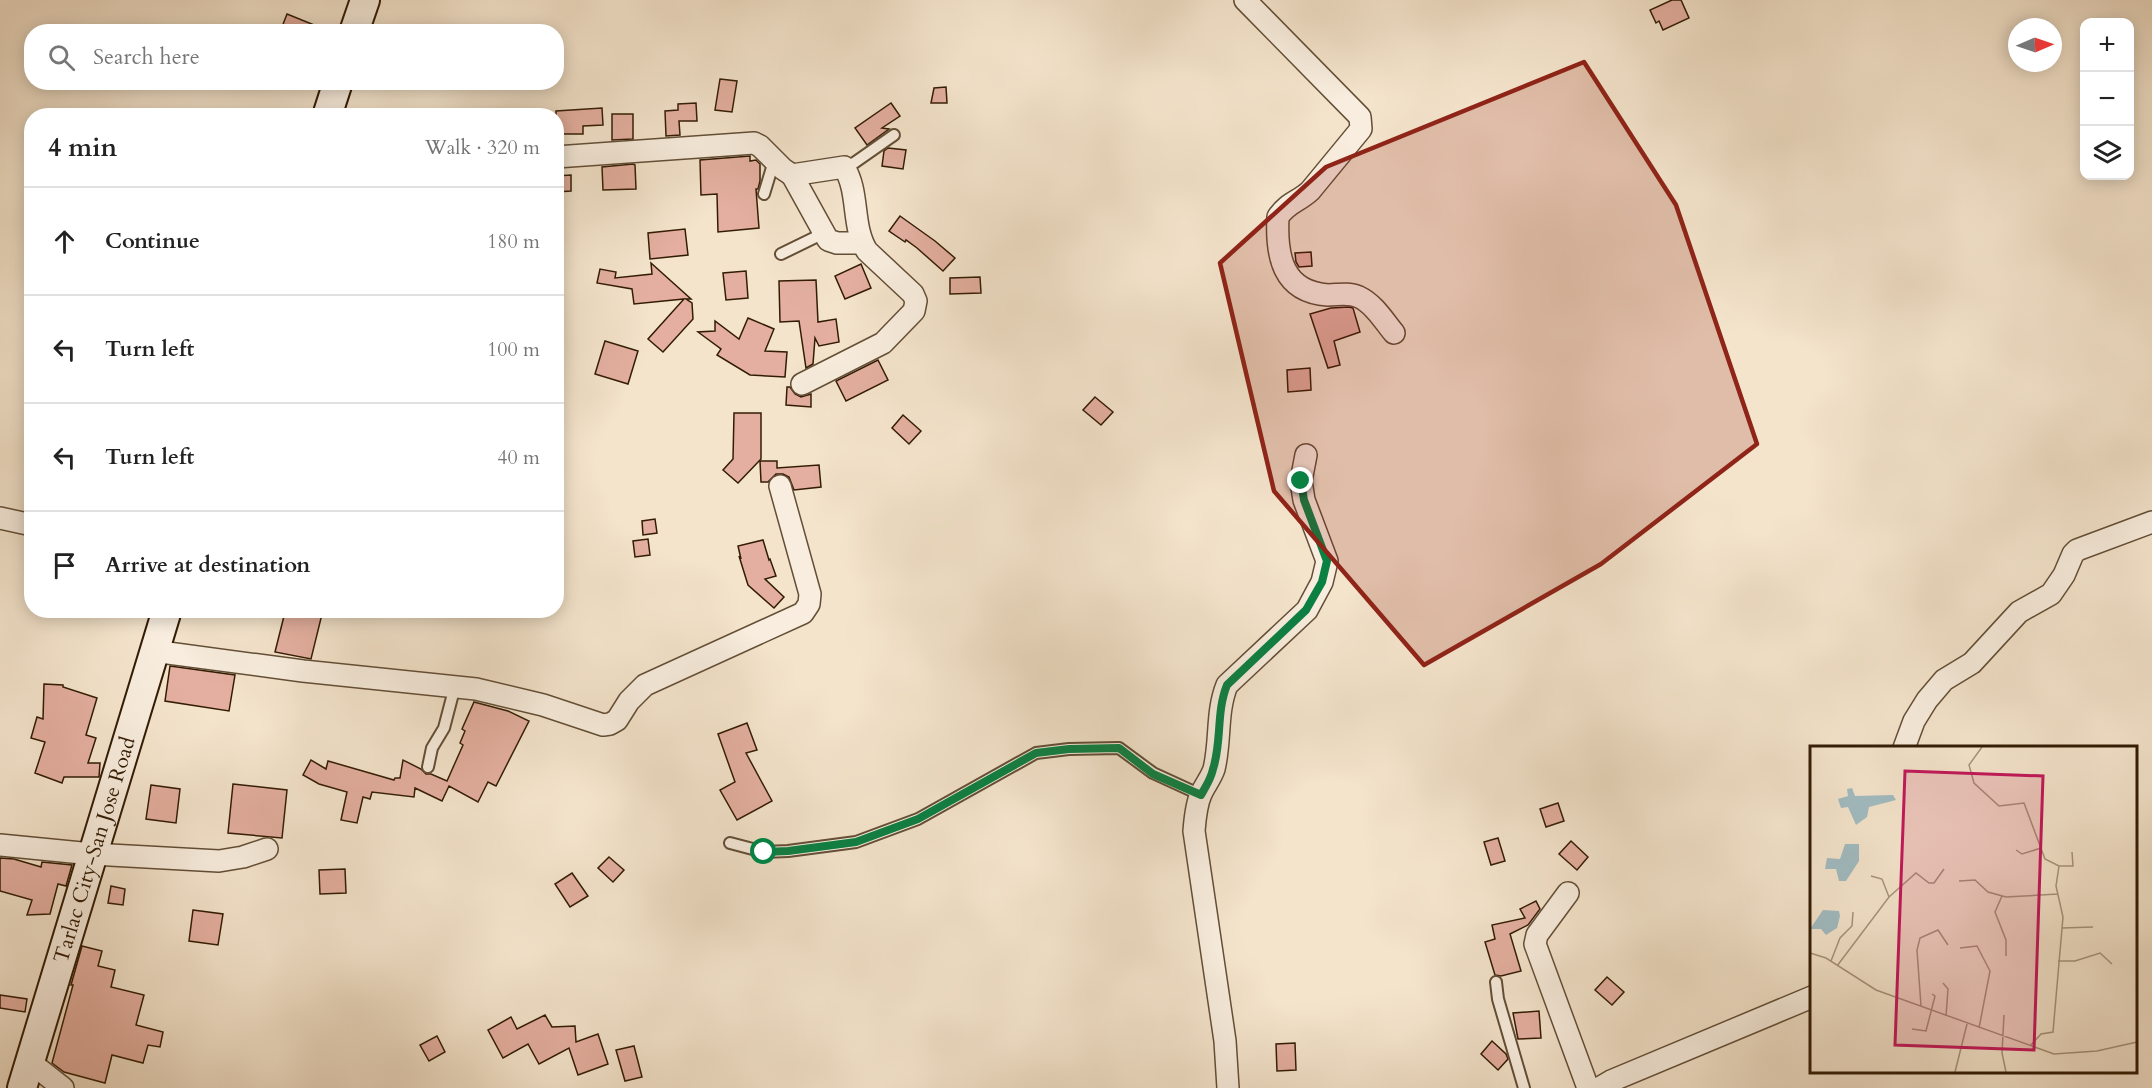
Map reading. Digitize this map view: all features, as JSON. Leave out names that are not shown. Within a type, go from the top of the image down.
[{"type":"main road","points":[[357,24],[365,0]]},
{"type":"main road","points":[[330,108],[335,90]]},
{"type":"main road","name":"Tarlac City-San Jose Road","points":[[26,1075],[164,618]]},
{"type":"street","points":[[1245,0],[1360,117],[1362,122],[1361,129],[1310,191],[1301,199],[1287,205],[1278,217],[1281,264],[1288,278],[1312,293],[1329,295],[1346,293],[1359,296],[1371,305],[1394,333]]},
{"type":"street","points":[[564,156],[754,143],[792,175],[824,233],[832,242],[862,243]]},
{"type":"street","points":[[792,175],[844,167],[852,184],[857,230],[862,243],[867,252],[914,294],[916,301],[914,311],[883,343],[802,384]]},
{"type":"street","points":[[1228,1088],[1225,1041],[1194,831],[1201,795],[1210,780],[1214,767],[1222,697],[1227,685],[1306,610],[1322,582],[1327,561],[1304,500],[1301,481],[1306,454]]},
{"type":"street","points":[[153,651],[303,671],[476,689],[543,705],[603,725],[610,724],[617,720],[629,701],[645,685],[803,613],[809,604],[810,594],[780,486]]},
{"type":"street","points":[[0,518],[24,523]]},
{"type":"street","points":[[1904,746],[1914,722],[1944,680],[1972,663],[2019,612],[2051,594],[2077,550],[2152,522]]},
{"type":"street","points":[[0,845],[92,854],[219,861],[243,857],[267,849]]},
{"type":"street","points":[[1568,893],[1537,934],[1535,944],[1588,1088]]},
{"type":"street","points":[[1599,1088],[1810,998]]},
{"type":"street","points":[[26,1075],[63,1088]]},
{"type":"lane","points":[[844,167],[854,163],[894,135]]},
{"type":"lane","points":[[764,194],[774,161]]},
{"type":"lane","points":[[781,254],[824,233]]},
{"type":"lane","points":[[428,767],[432,748],[444,728],[455,686]]},
{"type":"lane","points":[[730,843],[764,852],[856,842],[918,819],[1036,753],[1069,749],[1119,748],[1153,774],[1201,795]]},
{"type":"lane","points":[[1496,982],[1498,999],[1524,1088]]},
{"type":"highlighted area","points":[[1584,62],[1676,205],[1757,444],[1601,564],[1424,665],[1274,491],[1220,263],[1326,167]]},
{"type":"building","points":[[1672,0],[1681,0],[1689,18],[1663,30],[1659,21],[1656,23],[1650,10]]},
{"type":"building","points":[[287,14],[312,24],[283,24]]},
{"type":"building","points":[[720,79],[737,81],[732,112],[715,110]]},
{"type":"building","points":[[946,87],[947,103],[931,103],[934,88]]},
{"type":"building","points":[[696,103],[697,121],[679,121],[680,135],[666,136],[665,111],[678,110],[678,104]]},
{"type":"building","points":[[891,103],[900,116],[882,128],[889,129],[867,145],[855,128]]},
{"type":"building","points":[[602,108],[603,125],[583,126],[583,134],[564,134],[564,110]]},
{"type":"building","points":[[612,114],[633,114],[633,139],[612,140]]},
{"type":"building","points":[[888,148],[906,150],[903,169],[882,166],[884,151]]},
{"type":"building","points":[[750,156],[750,161],[756,160],[760,164],[760,181],[756,189],[759,228],[718,232],[717,194],[701,195],[700,160]]},
{"type":"building","points":[[635,165],[636,189],[603,190],[602,167]]},
{"type":"building","points":[[564,175],[571,175],[571,191],[564,191]]},
{"type":"building","points":[[900,216],[955,258],[943,271],[917,248],[889,231]]},
{"type":"building","points":[[685,229],[688,255],[650,259],[648,233]]},
{"type":"building","points":[[1311,252],[1312,266],[1299,267],[1295,253]]},
{"type":"building","points":[[651,263],[691,299],[686,299],[692,303],[693,319],[663,352],[648,339],[684,299],[634,304],[632,289],[597,283],[600,269],[616,272],[615,278],[652,274]]},
{"type":"building","points":[[861,264],[871,288],[845,299],[835,276]]},
{"type":"building","points":[[746,271],[748,298],[726,300],[723,273]]},
{"type":"building","points":[[980,277],[981,293],[950,294],[950,278]]},
{"type":"building","points":[[816,280],[818,322],[836,319],[839,342],[819,346],[815,338],[813,364],[806,368],[799,321],[780,322],[779,281]]},
{"type":"building","points":[[1331,308],[1353,308],[1360,332],[1334,341],[1340,365],[1328,368],[1310,314]]},
{"type":"building","points":[[748,318],[774,329],[765,351],[787,352],[785,377],[750,375],[717,355],[721,349],[698,332],[715,331],[715,321],[739,339]]},
{"type":"building","points":[[605,341],[638,351],[628,384],[595,374]]},
{"type":"building","points":[[878,360],[888,380],[846,401],[836,381]]},
{"type":"building","points":[[1310,368],[1311,390],[1288,392],[1287,370]]},
{"type":"building","points":[[787,387],[801,397],[811,394],[811,407],[786,405]]},
{"type":"building","points":[[1095,397],[1113,412],[1101,425],[1083,410]]},
{"type":"building","points":[[734,413],[761,413],[761,459],[738,483],[723,470],[733,459]]},
{"type":"building","points":[[903,415],[921,431],[909,444],[892,428]]},
{"type":"building","points":[[760,461],[777,461],[777,468],[819,465],[821,487],[794,490],[789,477],[783,474],[776,474],[768,482],[761,482]]},
{"type":"building","points":[[655,519],[657,533],[643,535],[642,521]]},
{"type":"building","points":[[648,539],[650,555],[635,557],[633,541]]},
{"type":"building","points":[[763,540],[776,576],[765,579],[784,597],[774,608],[748,585],[739,556],[741,559],[738,546]]},
{"type":"building","points":[[284,618],[321,618],[311,659],[275,652]]},
{"type":"building","points":[[170,666],[235,675],[229,711],[165,701]]},
{"type":"building","points":[[44,684],[63,685],[63,687],[97,698],[86,735],[96,738],[88,763],[100,763],[99,777],[64,777],[62,783],[35,773],[45,742],[31,738],[37,717],[43,719]]},
{"type":"building","points":[[474,702],[508,711],[529,721],[496,786],[488,782],[478,802],[449,786],[442,801],[415,788],[414,797],[372,792],[370,799],[363,797],[357,823],[341,820],[347,792],[319,784],[303,775],[311,760],[326,769],[328,761],[394,780],[400,778],[403,760],[426,774],[447,781],[463,745],[460,743],[465,731],[462,729]]},
{"type":"building","points":[[747,723],[757,750],[746,753],[772,801],[737,820],[720,790],[735,782],[718,734]]},
{"type":"building","points":[[233,784],[287,790],[282,838],[228,833]]},
{"type":"building","points":[[151,785],[180,789],[176,823],[146,819]]},
{"type":"building","points":[[1558,803],[1564,821],[1546,827],[1540,809]]},
{"type":"building","points":[[1498,838],[1505,861],[1491,865],[1484,842]]},
{"type":"building","points":[[1571,841],[1588,857],[1577,870],[1559,854]]},
{"type":"building","points":[[609,857],[624,870],[613,882],[598,868]]},
{"type":"building","points":[[0,858],[14,859],[41,867],[42,862],[72,865],[66,886],[58,884],[50,914],[27,915],[32,900],[0,891]]},
{"type":"building","points":[[345,869],[346,893],[320,894],[319,870]]},
{"type":"building","points":[[572,873],[588,896],[570,907],[555,884]]},
{"type":"building","points":[[111,886],[125,889],[123,905],[108,903]]},
{"type":"building","points":[[1536,901],[1540,909],[1528,925],[1510,934],[1521,971],[1501,976],[1495,975],[1485,942],[1495,939],[1492,925],[1525,918],[1520,909]]},
{"type":"building","points":[[193,910],[223,914],[218,945],[189,941]]},
{"type":"building","points":[[82,946],[102,951],[98,966],[115,970],[111,987],[144,995],[136,1025],[163,1032],[160,1047],[148,1045],[143,1063],[112,1055],[105,1083],[64,1072],[52,1063]]},
{"type":"building","points":[[1607,977],[1624,992],[1612,1005],[1595,990]]},
{"type":"building","points":[[0,995],[27,999],[25,1012],[0,1008]]},
{"type":"building","points":[[1539,1011],[1541,1038],[1518,1039],[1513,1013]]},
{"type":"building","points":[[545,1015],[552,1027],[575,1026],[576,1042],[598,1034],[608,1064],[578,1075],[569,1048],[539,1064],[528,1044],[503,1058],[488,1030],[511,1017],[517,1029]]},
{"type":"building","points":[[437,1036],[445,1052],[429,1061],[420,1045]]},
{"type":"building","points":[[1492,1041],[1506,1054],[1508,1059],[1498,1070],[1481,1054]]},
{"type":"building","points":[[1295,1043],[1296,1070],[1277,1071],[1276,1044]]},
{"type":"building","points":[[634,1046],[642,1077],[625,1081],[616,1050]]},
{"type":"route","points":[[764,852],[856,842],[918,819],[1036,753],[1069,749],[1119,748],[1153,774],[1201,795],[1210,780],[1214,767],[1222,697],[1227,685],[1306,610],[1322,582],[1327,561],[1304,500],[1301,481]]}]
